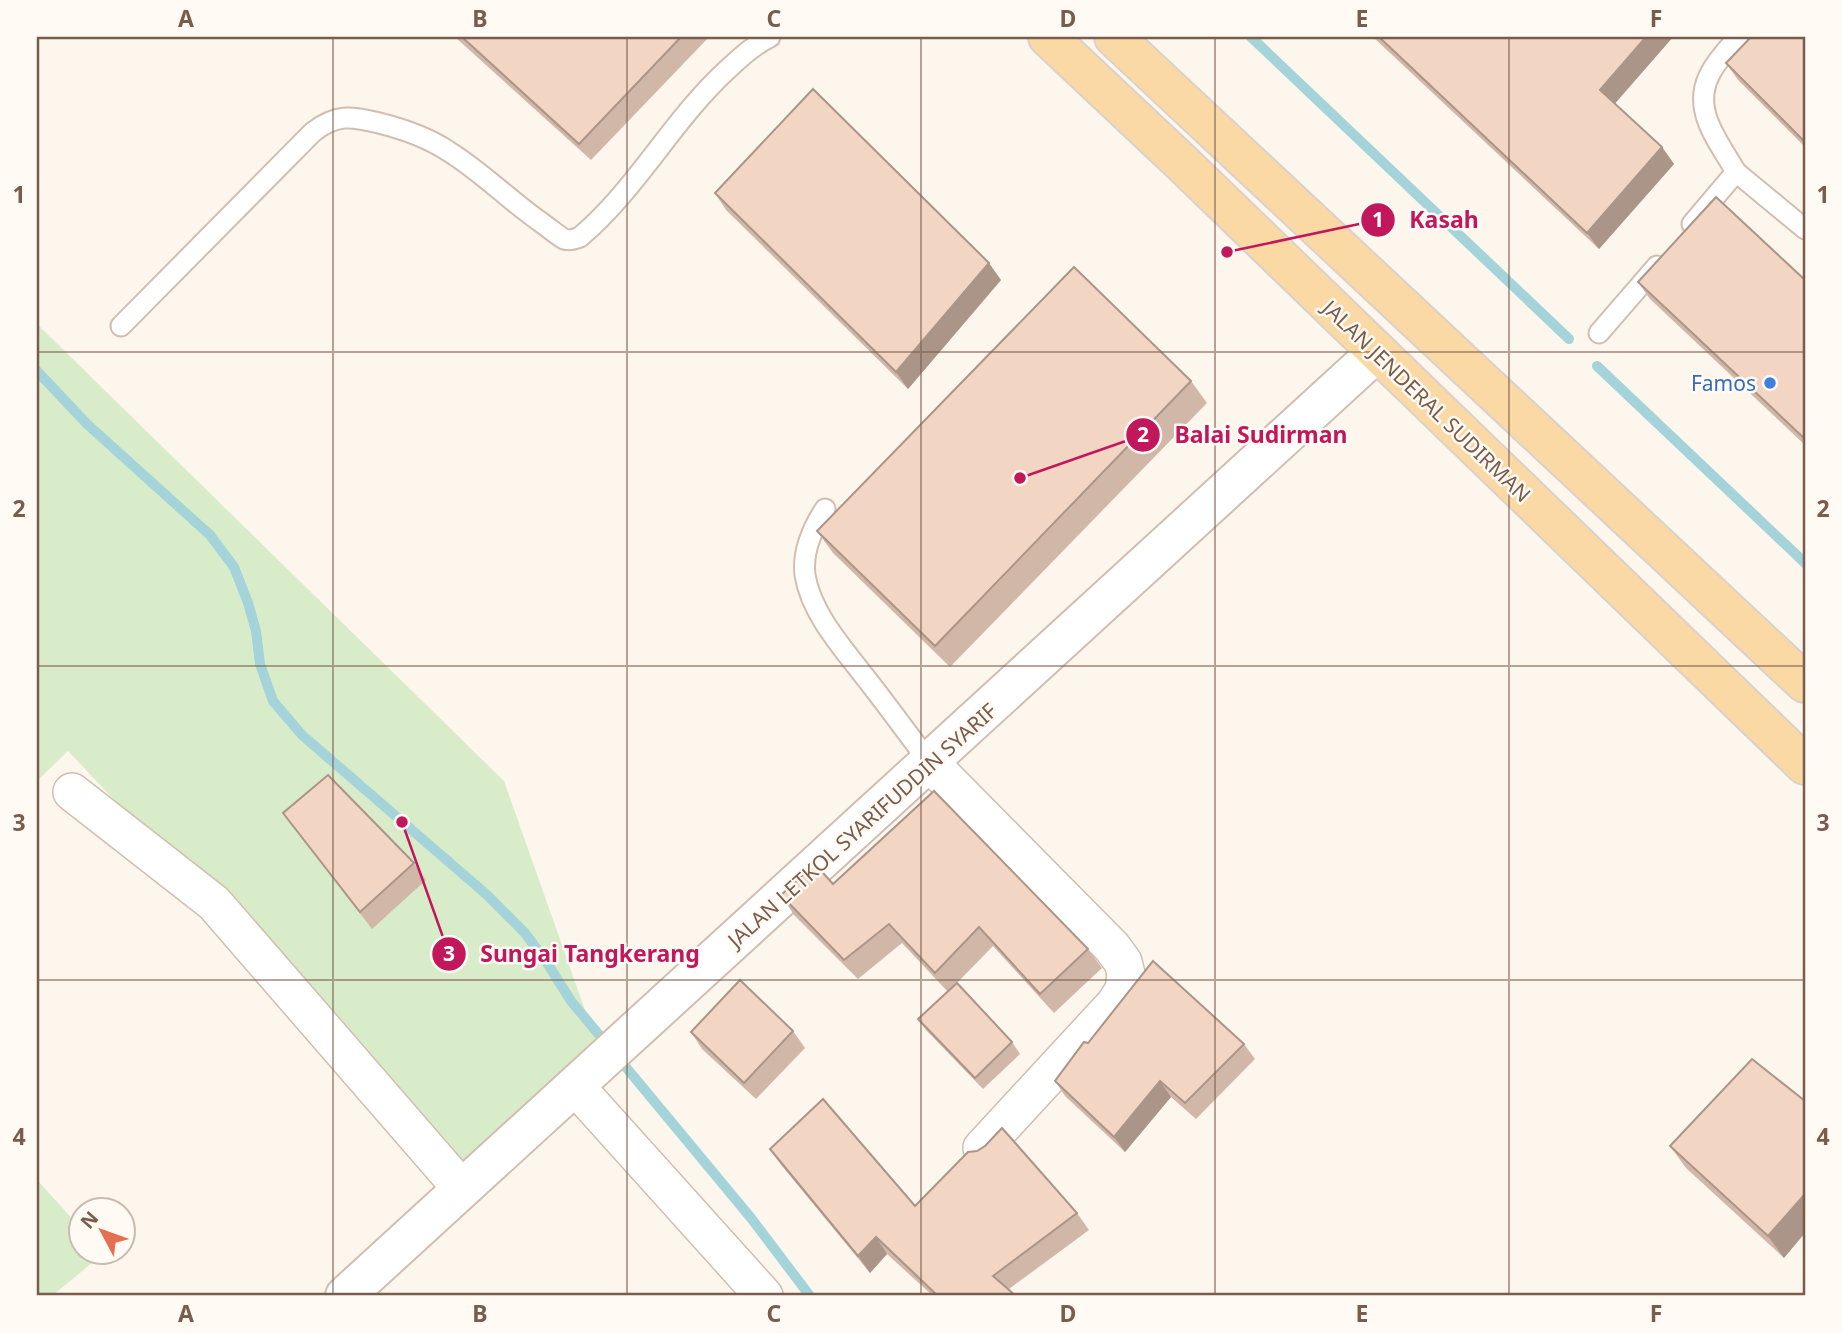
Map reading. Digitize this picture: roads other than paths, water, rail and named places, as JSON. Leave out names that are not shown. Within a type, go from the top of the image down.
[{"type":"main road","name":"JALAN JENDERAL SUDIRMAN","points":[[1048,37],[1805,765]]},
{"type":"main road","points":[[1114,37],[1805,683]]},
{"type":"street","name":"JALAN LETKOL SYARIFUDDIN SYARIF","points":[[345,1296],[1377,352]]},
{"type":"street","points":[[930,763],[1112,947],[1123,962],[1126,974],[1124,990],[1115,1004],[982,1148]]},
{"type":"street","points":[[72,792],[214,903],[462,1189]]},
{"type":"street","points":[[580,1082],[764,1296]]},
{"type":"lane","points":[[121,326],[313,132],[340,117],[372,121],[419,136],[446,150],[478,172],[564,239],[580,237],[634,180],[680,119],[712,83],[755,44],[771,37]]},
{"type":"lane","points":[[1738,37],[1711,71],[1702,92],[1704,113],[1736,172],[1805,229]]},
{"type":"lane","points":[[1600,333],[1736,172]]},
{"type":"lane","points":[[825,509],[813,528],[806,552],[805,572],[808,587],[832,633],[930,763]]},
{"type":"waterway","points":[[1251,37],[1569,339]]},
{"type":"waterway","points":[[1597,366],[1805,563]]},
{"type":"waterway","points":[[37,371],[87,424],[210,535],[234,567],[248,603],[256,631],[260,664],[273,701],[302,735],[486,894],[525,933],[571,1001],[751,1218],[810,1296]]},
{"type":"place","name":"Kasah","points":[[1227,252]]},
{"type":"place","name":"Famos","points":[[1770,383]]},
{"type":"place","name":"Balai Sudirman","points":[[1020,478]]},
{"type":"place","name":"Sungai Tangkerang","points":[[402,822]]}]
